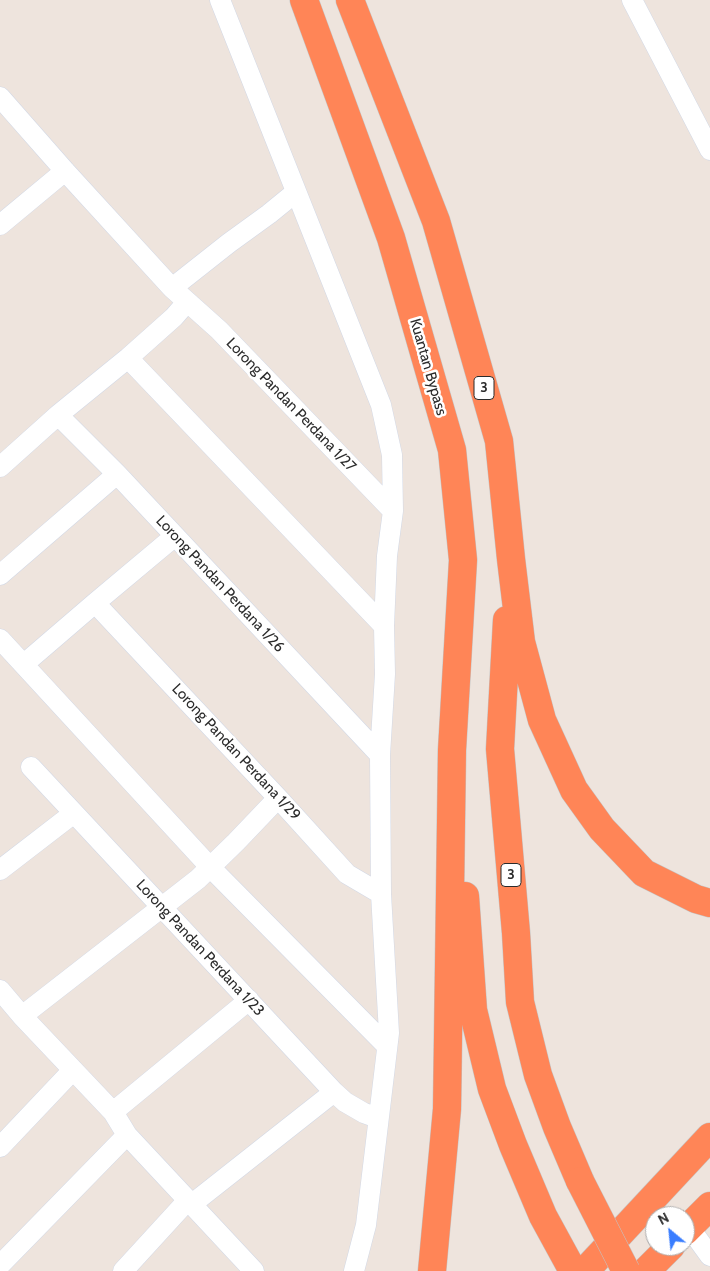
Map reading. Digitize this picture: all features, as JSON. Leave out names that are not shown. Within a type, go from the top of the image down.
[{"type":"highway","name":"Kuantan Bypass","points":[[304,0],[391,238],[452,450],[463,560],[452,750]]},
{"type":"highway","name":"3","points":[[350,0],[436,220],[499,441],[511,559],[500,749],[520,1002],[538,1075],[557,1127],[580,1181],[626,1271]]},
{"type":"highway","points":[[511,559],[521,642],[542,720],[574,790],[602,829],[644,873],[696,899],[710,903]]},
{"type":"highway","points":[[452,750],[469,936],[473,1010],[492,1089],[513,1145],[544,1216],[574,1271]]},
{"type":"highway","points":[[432,1271],[447,1109],[452,750]]},
{"type":"highway","points":[[585,1271],[710,1137]]},
{"type":"highway","points":[[695,1222],[710,1206]]},
{"type":"highway","points":[[646,1271],[661,1256]]},
{"type":"street","points":[[220,0],[381,405],[392,455],[393,510],[387,556],[384,626],[385,674],[380,755],[381,894],[389,1033],[366,1225],[354,1271]]},
{"type":"street","points":[[632,0],[710,150]]},
{"type":"street","name":"Lorong Pandan Perdana 1/27","points":[[2,104],[172,288],[219,330],[393,510]]},
{"type":"street","points":[[0,225],[64,171]]},
{"type":"street","points":[[172,288],[296,192]]},
{"type":"street","points":[[0,467],[58,415],[174,318],[187,302]]},
{"type":"street","points":[[128,358],[384,626]]},
{"type":"street","name":"Lorong Pandan Perdana 1/26","points":[[58,415],[117,474],[380,755]]},
{"type":"street","points":[[0,575],[117,474]]},
{"type":"street","points":[[24,664],[175,536]]},
{"type":"street","name":"Lorong Pandan Perdana 1/29","points":[[95,602],[347,874],[381,894]]},
{"type":"street","points":[[0,639],[210,867],[387,1046]]},
{"type":"street","name":"Lorong Pandan Perdana 1/23","points":[[31,767],[334,1092],[345,1102],[364,1113],[378,1118]]},
{"type":"street","points":[[253,1271],[127,1135],[112,1112],[73,1070],[8,1006],[162,908],[198,879],[278,798]]},
{"type":"street","points":[[0,870],[74,813]]},
{"type":"street","points":[[112,1112],[249,1000]]},
{"type":"street","points":[[0,1147],[73,1070]]},
{"type":"street","points":[[122,1271],[190,1202],[334,1092]]},
{"type":"street","points":[[0,1265],[127,1135]]},
{"type":"street","points":[[695,1245],[710,1256]]}]
